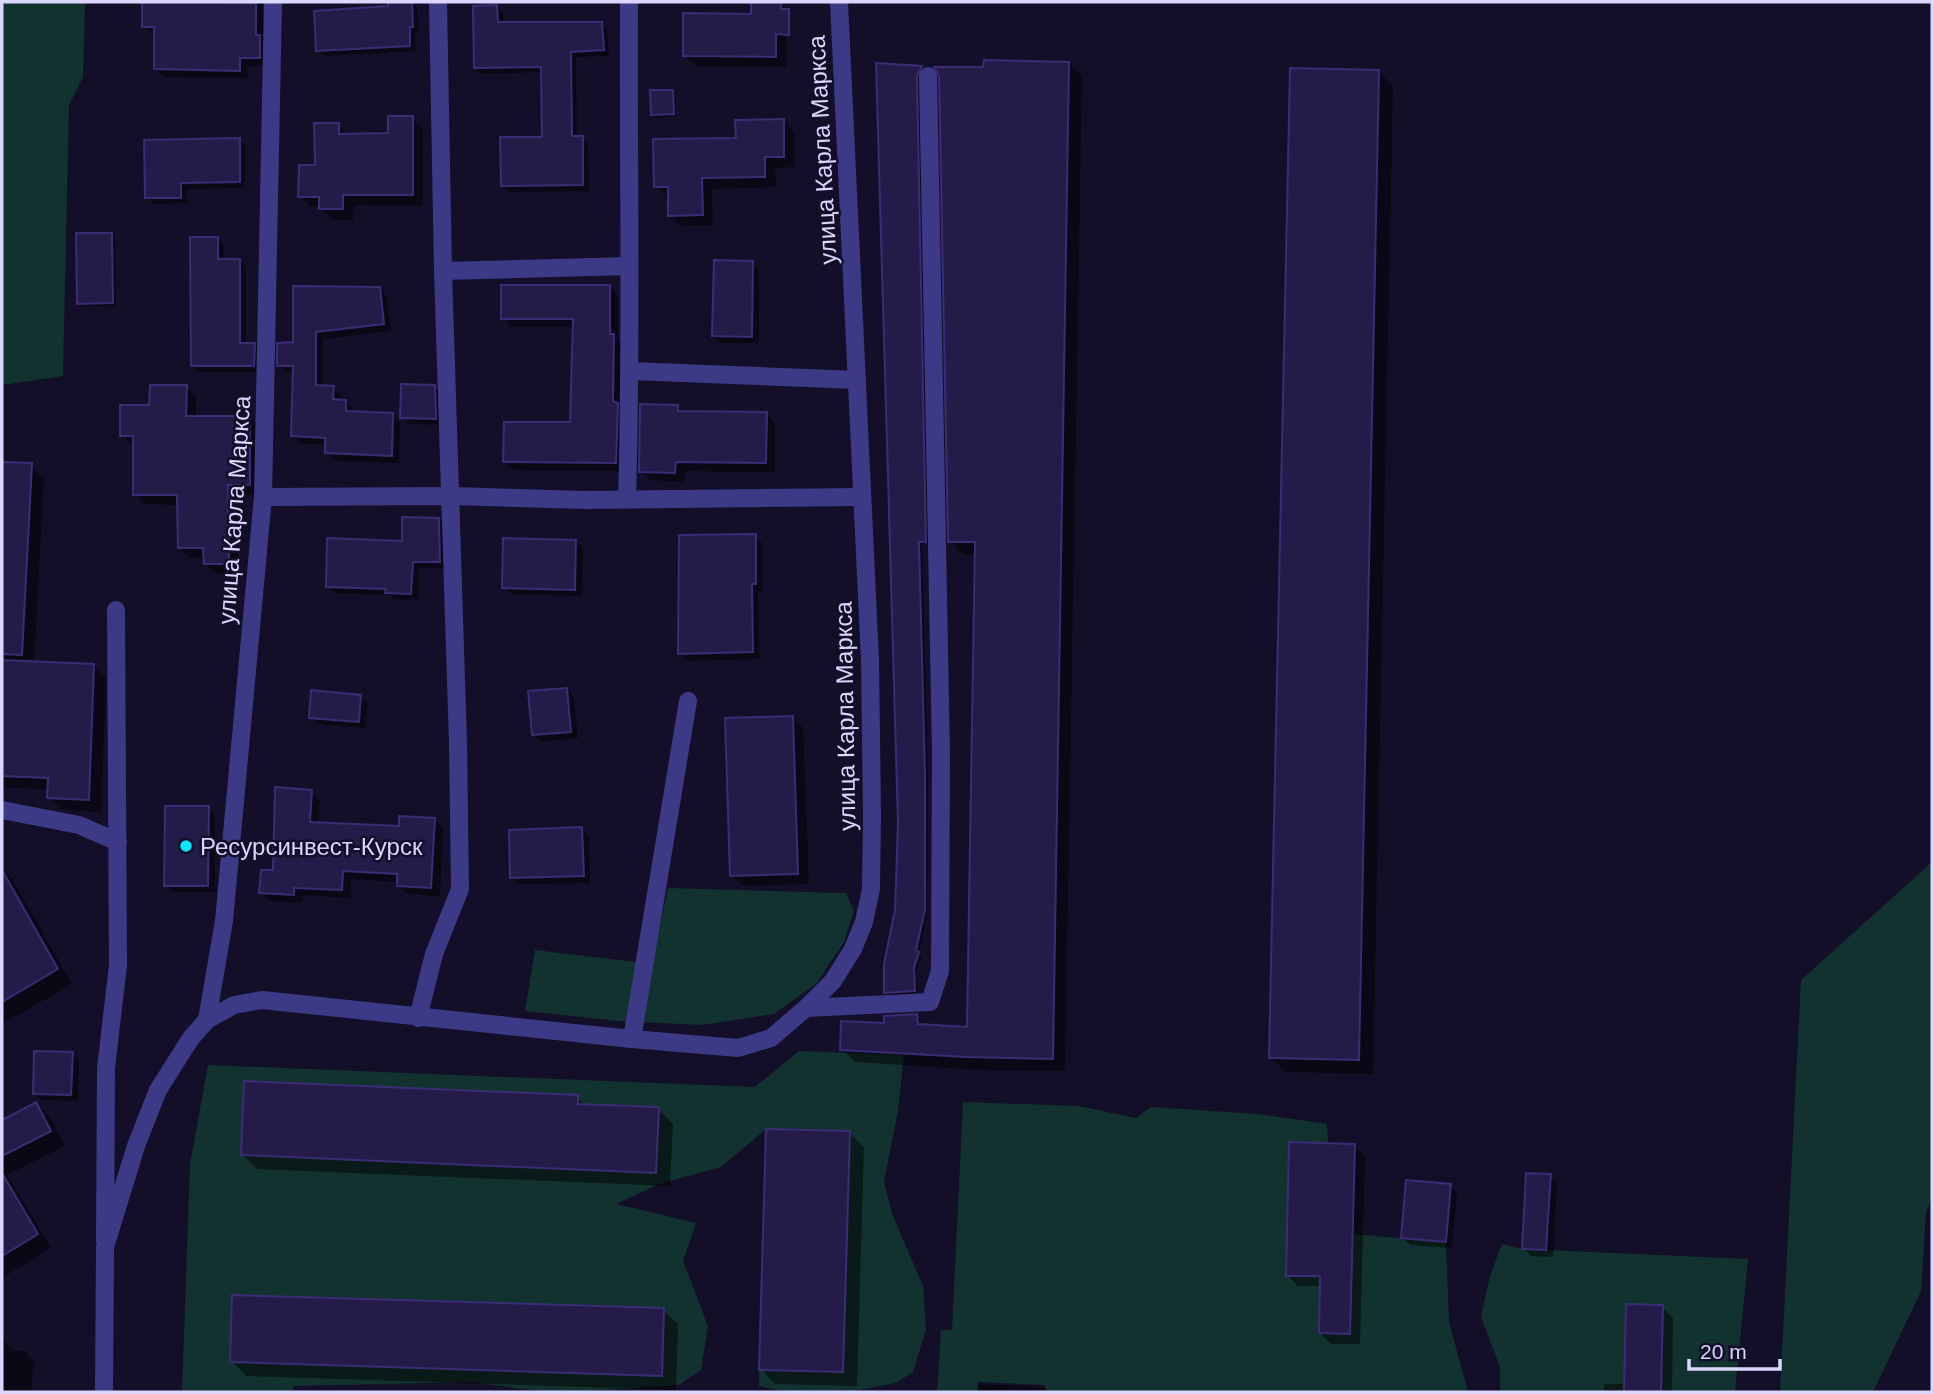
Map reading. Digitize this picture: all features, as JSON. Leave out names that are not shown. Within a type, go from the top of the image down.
[{"type":"street","name":"улица Карла Маркса","points":[[207,1020],[221,942],[263,497],[273,2]]},
{"type":"street","points":[[418,1018],[434,954],[460,889],[438,2]]},
{"type":"street","points":[[627,499],[631,371],[629,2]]},
{"type":"street","name":"улица Карла Маркса","points":[[104,1392],[105,1247],[136,1146],[159,1090],[191,1038],[207,1020],[234,1005],[262,1000],[418,1018],[738,1048],[771,1038],[806,1008],[833,981],[853,949],[864,922],[871,889],[870,673],[839,2]]},
{"type":"street","points":[[806,1008],[930,1002],[940,971],[940,739],[928,76]]},
{"type":"street","points":[[443,271],[629,266]]},
{"type":"street","points":[[631,371],[857,380]]},
{"type":"street","points":[[263,497],[862,497]]},
{"type":"street","points":[[105,1247],[106,1068],[118,965],[116,610]]},
{"type":"street","points":[[632,1039],[688,701]]},
{"type":"street","points":[[2,810],[79,825],[118,842]]},
{"type":"green space","points":[[2,2],[85,2],[83,77],[69,105],[63,376],[2,385]]},
{"type":"green space","points":[[1932,862],[1932,1199],[1926,1212],[1921,1291],[1873,1392],[1780,1392],[1801,980]]},
{"type":"green space","points":[[668,888],[846,893],[854,911],[844,942],[816,984],[774,1014],[702,1025],[618,1021],[525,1011],[535,950],[652,964]]},
{"type":"green space","points":[[799,1051],[904,1055],[898,1111],[884,1181],[892,1214],[923,1286],[926,1329],[913,1372],[896,1383],[849,1392],[782,1391],[759,1386],[759,1370],[843,1372],[850,1131],[766,1129],[721,1167],[659,1184],[616,1204],[696,1223],[683,1261],[708,1326],[701,1370],[679,1385],[544,1392],[472,1382],[293,1386],[293,1392],[182,1392],[190,1164],[208,1065],[755,1087]]},
{"type":"green space","points":[[963,1102],[1078,1106],[1136,1118],[1151,1107],[1257,1114],[1327,1124],[1328,1143],[1289,1143],[1286,1275],[1320,1276],[1319,1333],[1350,1334],[1353,1234],[1446,1242],[1449,1322],[1468,1392],[1045,1392],[1045,1385],[978,1382],[977,1392],[937,1392],[941,1330],[952,1330]]},
{"type":"green space","points":[[1502,1244],[1522,1249],[1748,1259],[1735,1392],[1500,1392],[1500,1367],[1481,1317],[1490,1276]]},
{"type":"building","points":[[142,2],[256,3],[256,35],[260,35],[260,58],[240,58],[240,71],[154,69],[154,27],[142,27]]},
{"type":"building","points":[[388,2],[412,2],[413,27],[410,27],[410,46],[316,51],[314,11],[388,6]]},
{"type":"building","points":[[751,2],[781,2],[781,9],[789,9],[789,35],[776,34],[776,57],[683,56],[683,13],[751,14]]},
{"type":"building","points":[[497,5],[498,22],[602,22],[604,50],[571,52],[572,136],[583,136],[583,185],[501,186],[500,137],[542,137],[541,67],[474,68],[473,6]]},
{"type":"building","points":[[984,60],[1069,62],[1053,1059],[840,1050],[841,1021],[884,1023],[884,1016],[917,1014],[918,1024],[967,1027],[975,542],[948,542],[939,76],[934,67],[983,67]]},
{"type":"building","points":[[876,63],[922,66],[917,76],[926,542],[919,542],[925,773],[925,910],[916,950],[919,952],[914,968],[915,991],[884,993],[884,964],[895,910],[898,823]]},
{"type":"building","points":[[1290,68],[1379,70],[1359,1060],[1269,1058]]},
{"type":"building","points":[[650,90],[673,90],[674,114],[651,115]]},
{"type":"building","points":[[388,116],[413,116],[413,195],[343,195],[343,209],[319,209],[319,197],[298,197],[299,165],[315,165],[314,123],[339,123],[339,134],[388,133]]},
{"type":"building","points":[[784,119],[784,157],[765,157],[765,177],[702,178],[703,215],[668,216],[668,187],[654,187],[653,139],[736,138],[735,120]]},
{"type":"building","points":[[240,138],[240,182],[181,183],[181,198],[145,198],[144,140]]},
{"type":"building","points":[[76,233],[112,233],[113,303],[77,304]]},
{"type":"building","points":[[190,237],[218,237],[218,259],[240,259],[240,343],[255,343],[254,366],[191,366]]},
{"type":"building","points":[[714,260],[753,261],[752,337],[712,336]]},
{"type":"building","points":[[501,285],[610,285],[610,334],[614,334],[613,401],[618,403],[616,463],[503,462],[504,422],[570,422],[573,319],[501,319]]},
{"type":"building","points":[[293,286],[380,287],[384,324],[316,332],[316,385],[334,386],[333,399],[346,400],[346,411],[393,413],[392,456],[325,453],[325,438],[291,436],[293,366],[277,366],[277,343],[293,342]]},
{"type":"building","points":[[401,384],[435,385],[436,419],[400,418]]},
{"type":"building","points":[[150,385],[187,385],[186,416],[250,416],[250,485],[228,485],[229,564],[204,564],[203,548],[178,548],[177,495],[133,495],[133,436],[120,436],[120,405],[149,405]]},
{"type":"building","points":[[640,404],[678,405],[678,411],[767,412],[766,463],[676,462],[675,473],[639,472]]},
{"type":"building","points":[[2,462],[32,463],[22,655],[2,654]]},
{"type":"building","points":[[402,517],[439,518],[440,562],[413,562],[411,594],[385,593],[386,589],[326,587],[327,538],[402,541]]},
{"type":"building","points":[[756,534],[756,584],[752,584],[753,652],[678,654],[679,535]]},
{"type":"building","points":[[503,538],[576,540],[575,590],[502,588]]},
{"type":"building","points":[[2,660],[94,664],[89,800],[47,798],[48,778],[2,776]]},
{"type":"building","points":[[567,688],[571,732],[532,735],[528,691]]},
{"type":"building","points":[[311,690],[361,695],[359,722],[309,718]]},
{"type":"building","points":[[793,716],[798,874],[730,876],[725,718]]},
{"type":"building","points":[[275,787],[312,790],[310,822],[399,826],[399,816],[435,818],[431,888],[397,886],[397,874],[343,871],[342,890],[294,888],[294,895],[259,893],[261,870],[273,870]]},
{"type":"building","name":"Ресурсинвест-Курск","points":[[165,806],[209,806],[208,886],[164,886]]},
{"type":"building","points":[[582,827],[584,876],[510,878],[509,830]]},
{"type":"building","points":[[2,870],[58,969],[2,1002]]},
{"type":"building","points":[[34,1051],[73,1052],[71,1095],[33,1094]]},
{"type":"building","points":[[244,1081],[578,1095],[578,1104],[659,1107],[656,1173],[241,1155]]},
{"type":"building","points":[[36,1102],[51,1131],[2,1156],[2,1120]]},
{"type":"building","points":[[766,1129],[850,1131],[843,1372],[759,1370]]},
{"type":"building","points":[[1289,1142],[1355,1144],[1350,1334],[1319,1333],[1320,1276],[1286,1276]]},
{"type":"building","points":[[2,1173],[38,1234],[2,1256]]},
{"type":"building","points":[[1526,1173],[1551,1174],[1546,1250],[1522,1249]]},
{"type":"building","points":[[1406,1180],[1451,1184],[1446,1242],[1401,1238]]},
{"type":"building","points":[[232,1295],[664,1308],[662,1376],[230,1362]]},
{"type":"building","points":[[1626,1304],[1663,1305],[1661,1392],[1624,1392]]},
{"type":"place","name":"Ресурсинвест-Курск","points":[[186,846]]}]
